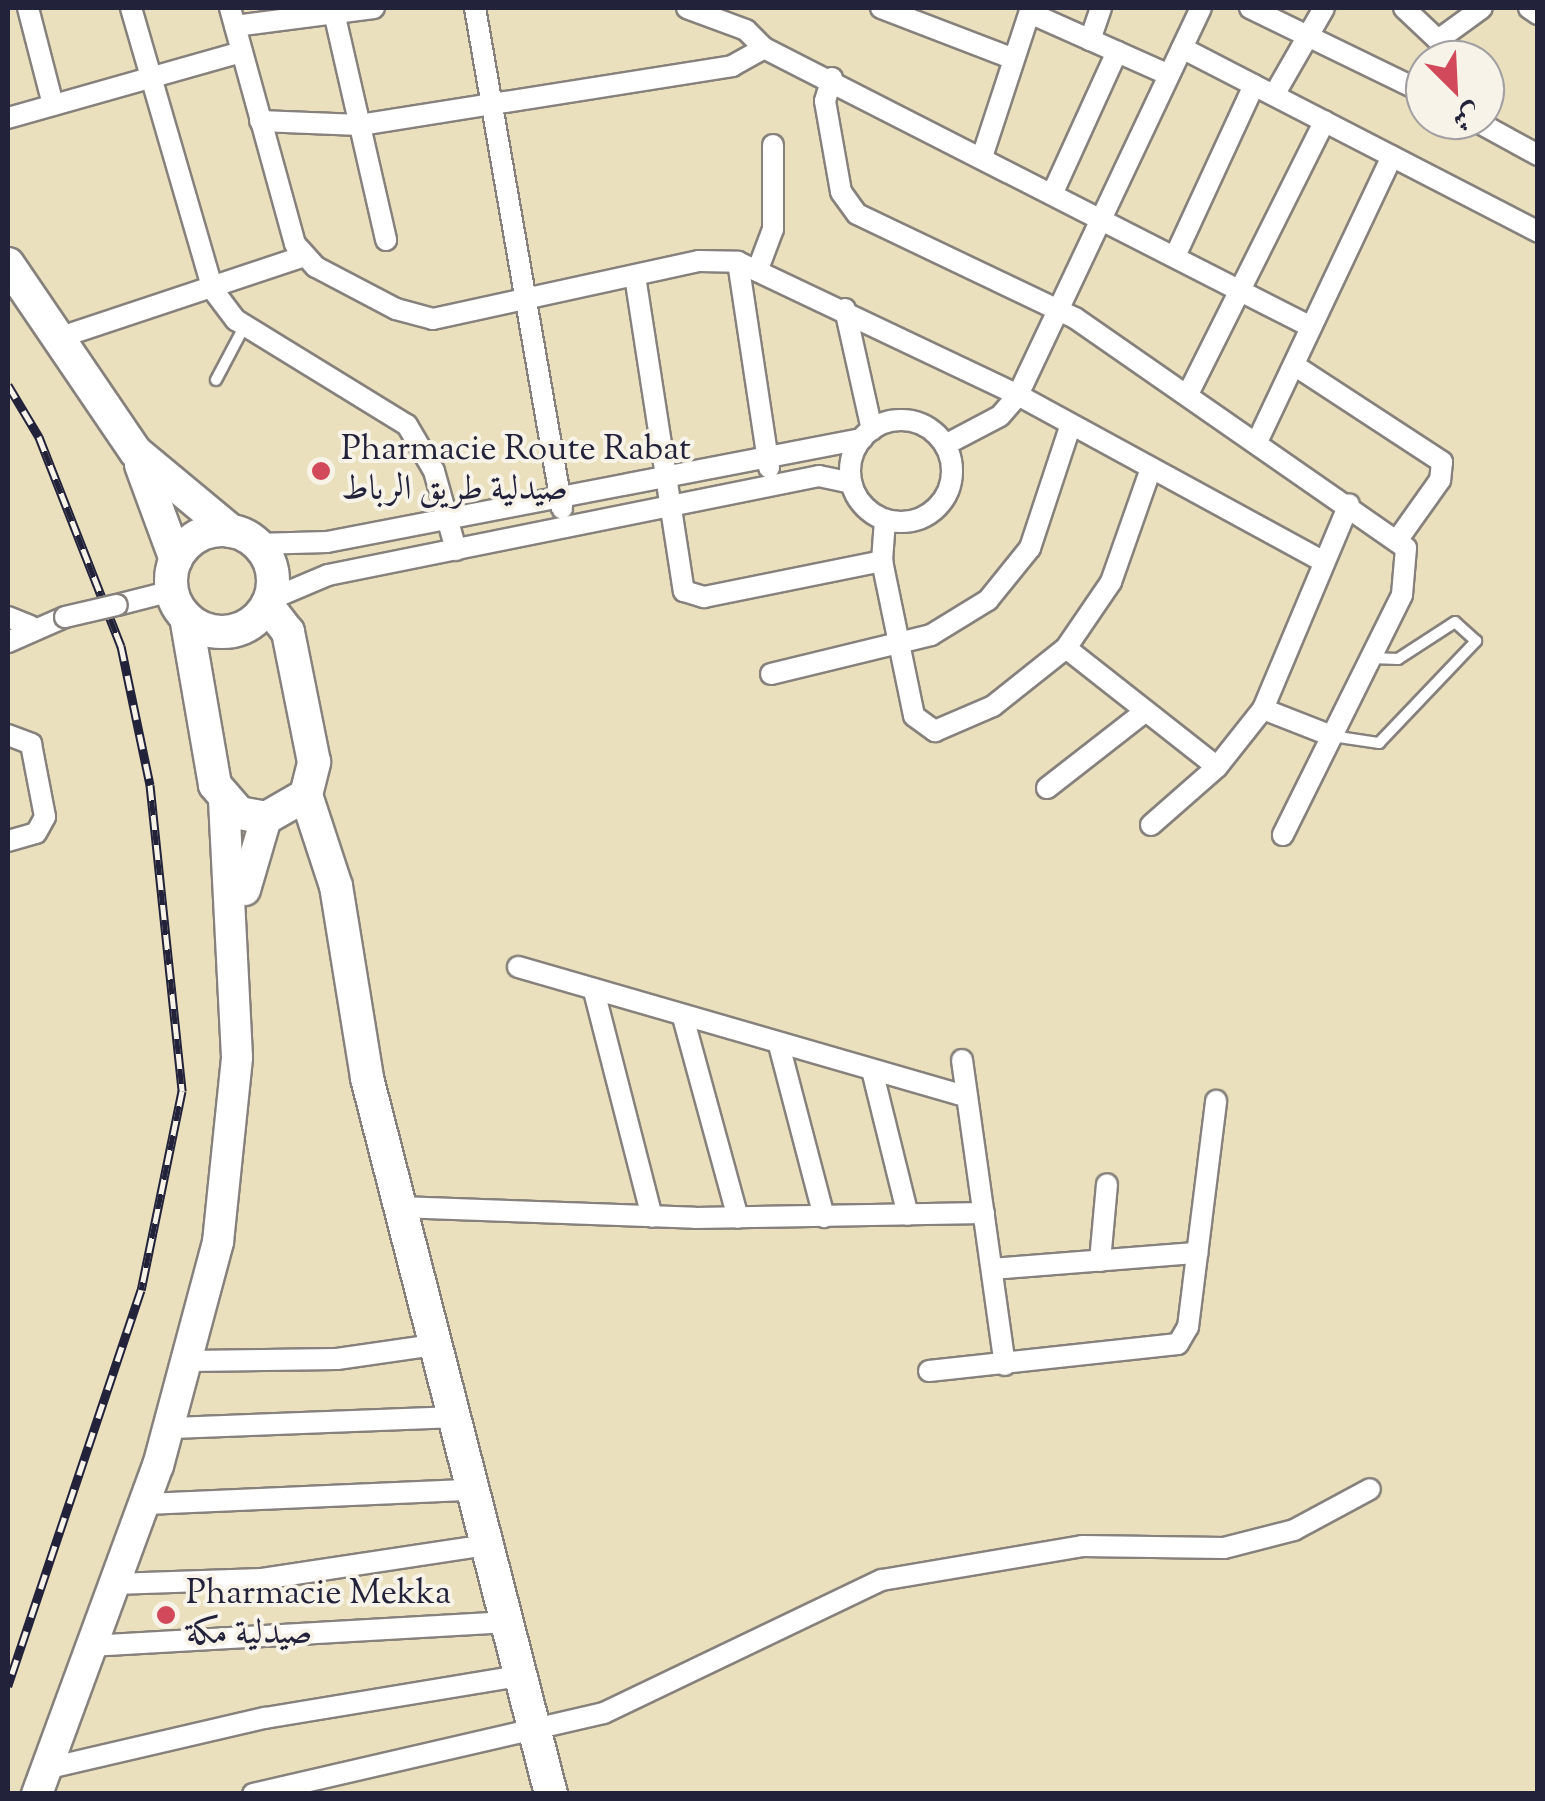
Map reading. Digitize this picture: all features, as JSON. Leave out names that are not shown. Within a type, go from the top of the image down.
[{"type":"main road","points":[[8,264],[136,452],[244,538],[271,566],[268,602],[290,643],[314,762],[306,795],[336,886],[336,928],[399,1208],[551,1794]]},
{"type":"main road","points":[[41,1781],[144,1504],[191,1361],[230,1150],[233,921],[224,802],[190,670],[178,589],[136,452]]},
{"type":"main road","points":[[178,589],[198,536],[244,538]]},
{"type":"main road","points":[[178,589],[230,631],[268,602]]},
{"type":"main road","points":[[233,921],[271,818],[306,795]]},
{"type":"main road","points":[[224,802],[271,818],[336,928]]},
{"type":"street","points":[[28,8],[53,105]]},
{"type":"street","points":[[132,8],[213,290],[244,326],[406,425],[450,518],[456,550]]},
{"type":"street","points":[[374,8],[232,17],[260,121],[304,256],[413,316],[522,300],[635,276],[748,266],[845,309],[1018,395],[1150,471],[1322,562]]},
{"type":"street","points":[[475,8],[522,300],[566,528]]},
{"type":"street","points":[[687,8],[746,30],[764,48],[1104,214],[1312,327]]},
{"type":"street","points":[[882,8],[1014,59]]},
{"type":"street","points":[[1090,40],[1101,8]]},
{"type":"street","points":[[945,445],[1000,416],[1018,395],[1201,8]]},
{"type":"street","points":[[1250,8],[1405,83]]},
{"type":"street","points":[[1274,95],[1324,8]]},
{"type":"street","points":[[1404,8],[1438,40],[1470,11]]},
{"type":"street","points":[[1529,8],[1538,14]]},
{"type":"street","points":[[334,10],[386,240]]},
{"type":"street","points":[[983,154],[1030,10],[1169,76]]},
{"type":"street","points":[[260,121],[360,125],[732,66],[764,48]]},
{"type":"street","points":[[1182,48],[1538,232]]},
{"type":"street","points":[[8,118],[242,52]]},
{"type":"street","points":[[1054,190],[1117,52]]},
{"type":"street","points":[[832,78],[826,109],[850,208],[1059,310],[1398,539],[1411,569],[1284,835]]},
{"type":"street","points":[[1176,254],[1254,85]]},
{"type":"street","points":[[1188,394],[1325,121]]},
{"type":"street","points":[[1505,135],[1535,150]]},
{"type":"street","points":[[772,486],[748,266],[773,229],[773,145]]},
{"type":"street","points":[[1257,442],[1392,156]]},
{"type":"street","points":[[58,338],[213,290],[304,256]]},
{"type":"street","points":[[635,276],[682,586],[696,598],[882,561]]},
{"type":"street","points":[[845,309],[867,434],[852,483]]},
{"type":"street","points":[[1294,364],[1442,462],[1440,480],[1398,539]]},
{"type":"street","points":[[244,538],[304,546],[766,457],[912,422],[945,445],[952,474],[941,504],[915,520],[885,520]]},
{"type":"street","points":[[772,674],[900,646],[961,620],[1011,576],[1043,516],[1070,427]]},
{"type":"street","points":[[268,602],[328,575],[830,475],[852,483],[885,520],[882,561],[914,716],[935,731],[1017,691],[1066,648],[1111,582],[1150,471]]},
{"type":"street","points":[[1151,825],[1217,768],[1263,709],[1300,636],[1322,562],[1350,504]]},
{"type":"street","points":[[8,642],[30,626],[178,589]]},
{"type":"street","points":[[8,617],[30,626]]},
{"type":"street","points":[[1066,648],[1217,768]]},
{"type":"street","points":[[1263,709],[1332,736]]},
{"type":"street","points":[[1047,788],[1146,711]]},
{"type":"street","points":[[8,735],[31,744],[45,817],[36,834],[8,840]]},
{"type":"street","points":[[518,966],[873,1074],[967,1097]]},
{"type":"street","points":[[594,991],[652,1217]]},
{"type":"street","points":[[683,1017],[738,1218]]},
{"type":"street","points":[[778,1045],[824,1216]]},
{"type":"street","points":[[962,1060],[1005,1364]]},
{"type":"street","points":[[873,1074],[908,1215]]},
{"type":"street","points":[[930,1371],[1171,1348],[1188,1327],[1216,1102]]},
{"type":"street","points":[[1100,1261],[1107,1184]]},
{"type":"street","points":[[399,1208],[738,1218],[984,1213]]},
{"type":"street","points":[[992,1270],[1197,1253]]},
{"type":"street","points":[[191,1361],[336,1359],[434,1345]]},
{"type":"street","points":[[170,1428],[453,1417]]},
{"type":"street","points":[[253,1794],[535,1731],[634,1702],[882,1580],[1082,1546],[1198,1551],[1256,1542],[1370,1489]]},
{"type":"street","points":[[144,1504],[472,1490]]},
{"type":"street","points":[[114,1584],[262,1579],[486,1545]]},
{"type":"street","points":[[91,1646],[506,1622]]},
{"type":"street","points":[[41,1781],[265,1718],[520,1676]]},
{"type":"lane","points":[[216,380],[244,326]]},
{"type":"lane","points":[[1332,736],[1374,746],[1476,641],[1467,626],[1449,623],[1398,659],[1371,658]]},
{"type":"railway","points":[[8,385],[39,437],[121,646],[150,785],[182,1091],[141,1290],[8,1686]]},
{"type":"place","name":"Pharmacie Route Rabat صيدلية طريق الرباط","points":[[321,471]]},
{"type":"place","name":"Pharmacie Mekka صيدلية مكة","points":[[166,1615]]}]
